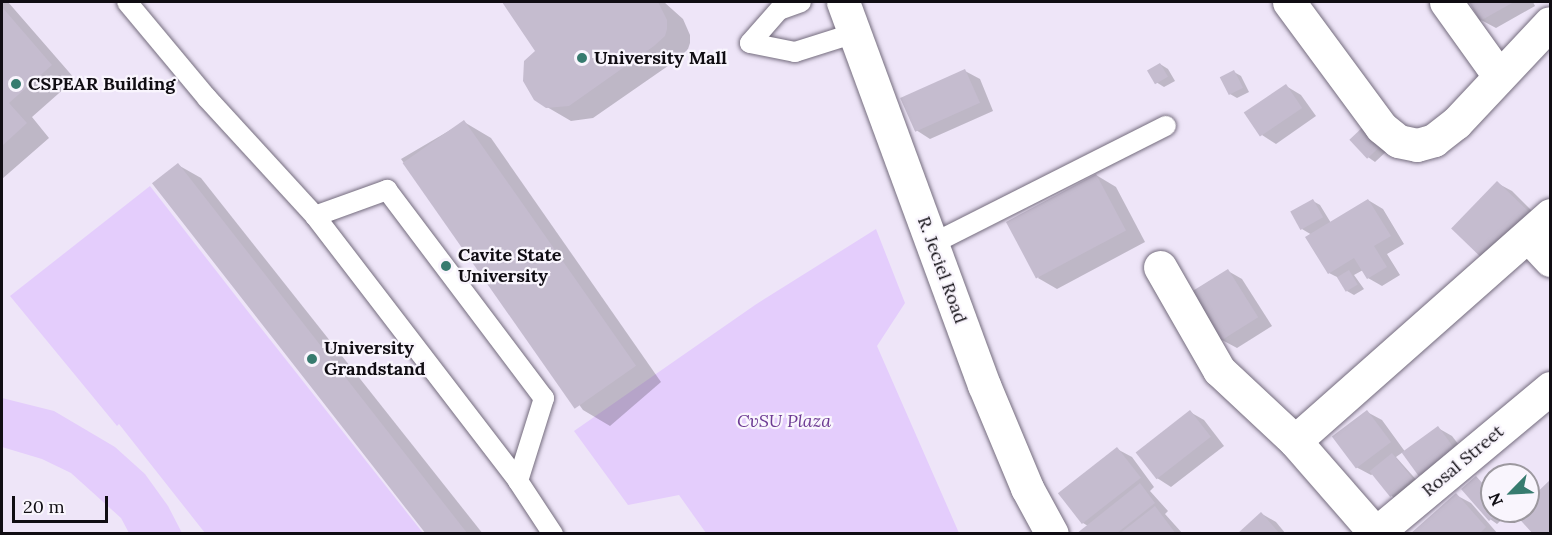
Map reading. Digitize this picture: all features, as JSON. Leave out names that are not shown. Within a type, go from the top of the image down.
[{"type":"street","name":"R. Jeciel Road","points":[[843,2],[988,395],[1027,488],[1052,534]]},
{"type":"street","points":[[1289,2],[1371,116],[1398,141],[1417,145],[1439,136],[1456,123],[1551,23]]},
{"type":"street","points":[[1446,2],[1500,76]]},
{"type":"street","points":[[1294,441],[1539,225],[1551,261]]},
{"type":"street","points":[[1160,267],[1219,370],[1294,441],[1376,533]]},
{"type":"street","name":"Rosal Street","points":[[1376,533],[1551,388]]},
{"type":"lane","points":[[127,2],[207,98],[315,216],[518,481],[553,534]]},
{"type":"lane","points":[[801,2],[779,10],[750,43],[795,52],[855,33]]},
{"type":"lane","points":[[932,244],[1166,126]]},
{"type":"lane","points":[[315,216],[387,190],[544,398],[518,481]]},
{"type":"green space","points":[[150,186],[423,533],[205,533],[119,424],[117,426],[10,296]]},
{"type":"green space","name":"CvSU Plaza","points":[[876,229],[905,303],[877,346],[959,533],[706,533],[679,495],[628,505],[574,431],[755,305]]},
{"type":"green space","points":[[2,398],[54,411],[115,447],[145,474],[168,506],[182,533],[129,533],[121,518],[71,473],[42,459],[2,447]]},
{"type":"building","name":"University Mall","points":[[502,2],[658,2],[667,20],[667,29],[665,36],[654,46],[569,106],[546,108],[534,100],[523,81],[524,61],[535,51]]},
{"type":"building","points":[[1469,2],[1514,2],[1480,21]]},
{"type":"building","name":"CSPEAR Building","points":[[2,7],[52,65],[9,103],[27,123],[2,146]]},
{"type":"building","points":[[1160,63],[1168,77],[1155,84],[1147,71]]},
{"type":"building","points":[[965,69],[980,103],[915,132],[900,98]]},
{"type":"building","points":[[1234,70],[1243,88],[1229,95],[1220,77]]},
{"type":"building","points":[[1286,84],[1302,108],[1260,137],[1244,113]]},
{"type":"building","points":[[464,120],[636,366],[575,409],[403,163]]},
{"type":"building","points":[[1364,126],[1382,145],[1367,159],[1349,140]]},
{"type":"building","name":"University Grandstand","points":[[178,163],[468,534],[426,534],[152,183]]},
{"type":"building","points":[[1096,174],[1126,231],[1036,278],[1006,222]]},
{"type":"building","points":[[1497,181],[1538,221],[1492,268],[1451,228]]},
{"type":"building","points":[[1313,199],[1323,217],[1300,230],[1290,212]]},
{"type":"building","points":[[1368,199],[1391,236],[1374,246],[1387,267],[1367,279],[1354,258],[1328,274],[1305,237]]},
{"type":"building","points":[[1228,269],[1258,317],[1220,341],[1190,293]]},
{"type":"building","points":[[1349,270],[1358,285],[1346,292],[1337,277]]},
{"type":"building","points":[[1190,410],[1211,437],[1157,479],[1136,452]]},
{"type":"building","points":[[1367,410],[1391,442],[1356,468],[1332,436]]},
{"type":"building","points":[[1438,426],[1455,449],[1419,476],[1402,452]]},
{"type":"building","points":[[1117,447],[1141,478],[1082,524],[1058,493]]},
{"type":"building","points":[[1392,453],[1413,479],[1390,497],[1369,471]]},
{"type":"building","points":[[1476,476],[1480,480],[1480,511],[1461,489]]},
{"type":"building","points":[[1550,480],[1550,534],[1533,534],[1523,523],[1540,523],[1540,490]]},
{"type":"building","points":[[1140,483],[1155,503],[1116,534],[1076,534]]},
{"type":"building","points":[[1456,493],[1480,523],[1486,527],[1479,534],[1410,534]]},
{"type":"building","points":[[1155,506],[1176,534],[1119,534]]},
{"type":"building","points":[[1261,512],[1280,534],[1237,534]]},
{"type":"place","name":"University Mall","points":[[582,58]]},
{"type":"place","name":"CSPEAR Building","points":[[16,84]]},
{"type":"place","name":"Cavite State University","points":[[446,266]]},
{"type":"place","name":"University Grandstand","points":[[312,359]]}]
